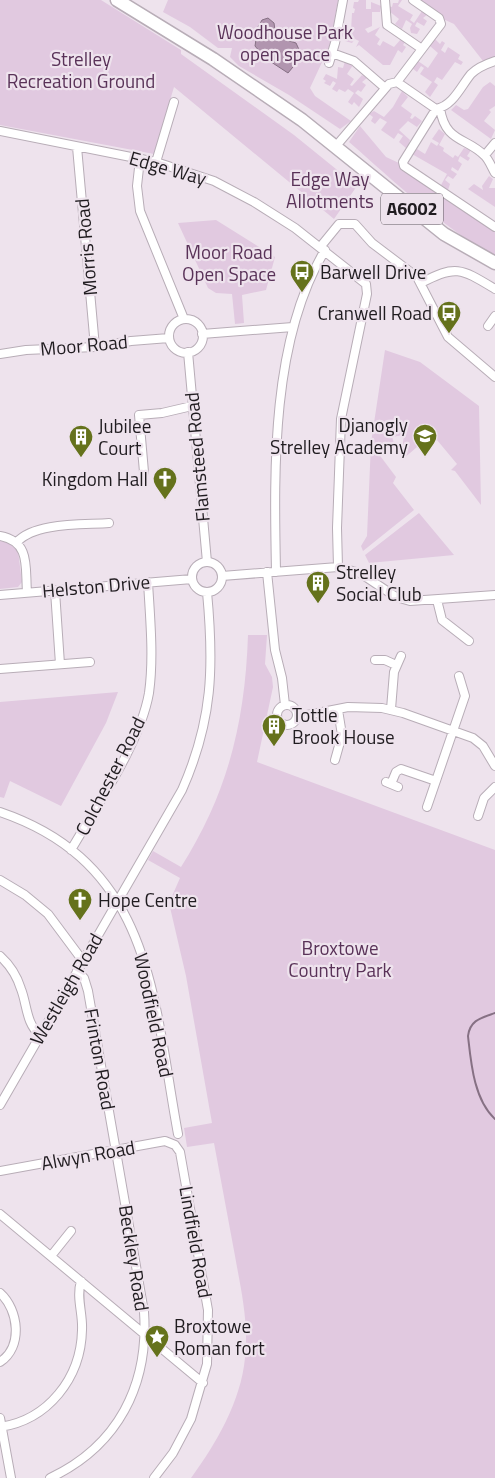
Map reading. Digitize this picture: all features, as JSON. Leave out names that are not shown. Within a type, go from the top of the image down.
[{"type":"main road","name":"A6002","points":[[118,0],[213,59],[336,146],[444,234],[495,263]]},
{"type":"street","points":[[328,63],[332,53],[343,0]]},
{"type":"street","points":[[385,0],[386,25],[422,49]]},
{"type":"street","points":[[336,146],[384,87],[397,82],[438,29],[442,20],[413,0]]},
{"type":"street","points":[[332,53],[354,61],[384,87]]},
{"type":"street","points":[[495,61],[480,67],[472,73],[448,104],[438,109],[408,151],[403,162],[404,166],[495,227]]},
{"type":"street","points":[[397,82],[438,109],[445,127],[462,142],[484,155],[495,173]]},
{"type":"street","points":[[156,162],[174,102]]},
{"type":"street","name":"Edge Way","points":[[0,131],[156,162],[225,186],[254,202],[323,248],[362,280],[367,290],[346,391],[340,432],[338,567]]},
{"type":"street","points":[[484,155],[495,143]]},
{"type":"street","name":"Morris Road","points":[[78,147],[95,347]]},
{"type":"street","points":[[140,159],[137,186],[140,211],[184,319]]},
{"type":"street","points":[[276,572],[280,411],[294,327],[305,291],[323,248],[339,224],[356,224],[372,243],[412,273],[420,283],[448,337],[495,377]]},
{"type":"street","points":[[420,283],[444,272],[458,270],[495,289]]},
{"type":"street","points":[[488,326],[495,316]]},
{"type":"street","points":[[184,319],[196,322],[202,334],[200,345],[188,352],[176,349],[169,338],[173,324],[184,319]]},
{"type":"street","points":[[202,334],[294,327]]},
{"type":"street","name":"Moor Road","points":[[0,354],[26,350],[95,347],[131,341],[169,338]]},
{"type":"street","name":"Flamsteed Road","points":[[188,352],[207,562]]},
{"type":"street","points":[[144,472],[139,415],[162,413],[192,406]]},
{"type":"street","points":[[18,542],[24,536],[39,529],[109,523]]},
{"type":"street","points":[[0,536],[18,542],[24,555],[27,592]]},
{"type":"street","points":[[207,562],[218,567],[222,576],[219,586],[207,592],[197,588],[192,578],[196,567],[207,562]]},
{"type":"street","points":[[222,576],[338,567],[354,570],[403,600],[418,602],[495,595]]},
{"type":"street","points":[[267,572],[275,650],[282,678],[285,705]]},
{"type":"street","name":"Helston Drive","points":[[0,595],[192,578]]},
{"type":"street","name":"Colchester Road","points":[[71,850],[112,779],[141,721],[151,673],[148,582]]},
{"type":"street","points":[[55,591],[60,664]]},
{"type":"street","name":"Westleigh Road","points":[[0,1105],[182,790],[203,733],[211,682],[211,639],[207,592]]},
{"type":"street","points":[[437,600],[442,620],[467,637]]},
{"type":"street","points":[[391,709],[392,684],[396,665],[401,656]]},
{"type":"street","points":[[375,660],[385,660],[396,665]]},
{"type":"street","points":[[0,669],[90,662]]},
{"type":"street","points":[[427,808],[465,696],[459,676]]},
{"type":"street","points":[[285,705],[277,712],[279,721],[284,724],[291,724],[297,717],[362,706],[391,709],[478,741],[495,766]]},
{"type":"street","points":[[285,705],[294,708],[297,717]]},
{"type":"street","points":[[336,761],[342,735],[338,710]]},
{"type":"street","points":[[391,785],[396,772],[401,769],[436,781]]},
{"type":"street","points":[[478,816],[484,798],[494,791]]},
{"type":"street","name":"Woodfield Road","points":[[0,812],[38,828],[71,850],[98,875],[118,900],[137,938],[149,975],[178,1134]]},
{"type":"street","points":[[0,880],[25,895],[48,914],[83,961]]},
{"type":"street","points":[[0,956],[14,972],[21,987],[32,1027],[40,1035]]},
{"type":"street","name":"Frinton Road","points":[[77,971],[84,978],[88,991],[116,1150]]},
{"type":"street","name":"Alwyn Road","points":[[0,1171],[164,1141],[175,1145]]},
{"type":"street","name":"Lindfield Road","points":[[154,1478],[184,1434],[203,1384],[208,1345],[208,1310],[182,1157],[175,1145]]},
{"type":"street","name":"Beckley Road","points":[[50,1478],[87,1455],[115,1426],[137,1383],[144,1351],[144,1312],[116,1150]]},
{"type":"street","points":[[0,1214],[203,1384]]},
{"type":"street","points":[[51,1256],[71,1231]]},
{"type":"street","points":[[1,1427],[19,1423],[40,1410],[59,1395],[71,1378],[79,1356],[81,1341],[82,1329],[78,1297],[81,1281]]},
{"type":"street","points":[[0,1293],[12,1311],[16,1332],[11,1352],[0,1362]]},
{"type":"street","points":[[0,1418],[11,1478]]},
{"type":"green space","name":"Strelley Recreation Ground","points":[[0,0],[101,0],[181,50],[181,54],[294,135],[357,186],[334,219],[174,87],[154,154],[0,125]]},
{"type":"green space","name":"Woodhouse Park open space","points":[[168,0],[338,0],[330,45],[310,88],[315,96],[351,121],[340,129],[289,95],[239,66],[230,57],[232,48],[218,48],[190,27],[163,12]]},
{"type":"green space","points":[[366,0],[366,9],[371,9],[371,2],[381,6],[380,12],[372,12],[372,26],[365,29],[368,33],[380,27],[375,35],[380,39],[377,44],[380,46],[383,41],[394,47],[401,39],[405,42],[403,45],[406,47],[402,53],[398,50],[390,65],[383,65],[359,45],[356,47],[359,41],[355,39],[352,43],[345,41],[345,37],[339,36],[342,29],[351,31],[352,13],[354,13],[355,9],[353,8],[354,2]]},
{"type":"green space","points":[[399,0],[402,0],[398,6],[413,15],[410,20],[414,23],[422,11],[428,14],[423,18],[427,21],[424,26],[417,22],[415,26],[420,29],[417,34],[411,33],[410,28],[412,24],[406,20],[402,29],[395,24],[399,19],[389,11],[388,6],[392,7],[393,3],[398,3]]},
{"type":"green space","points":[[420,0],[495,0],[495,59],[483,61],[454,24],[443,19]]},
{"type":"green space","points":[[435,39],[440,44],[442,41],[445,43],[441,50],[445,53],[448,47],[460,55],[458,59],[463,62],[461,65],[455,62],[442,80],[437,77],[434,82],[438,85],[430,97],[425,92],[432,82],[420,74],[424,68],[421,66],[417,72],[412,68],[418,61],[428,68],[438,53],[430,46]]},
{"type":"green space","points":[[345,61],[353,65],[347,74],[354,79],[350,85],[352,86],[362,75],[367,78],[362,82],[366,85],[361,92],[358,90],[355,93],[363,99],[359,107],[354,102],[352,105],[348,102],[354,93],[348,89],[345,92],[339,89],[337,92],[332,89],[336,83],[333,81],[330,86],[324,83],[326,81],[323,79],[326,74],[337,79],[338,67],[343,68]]},
{"type":"green space","points":[[490,82],[495,86],[495,106],[489,110],[491,112],[484,121],[495,130],[491,139],[451,110],[456,105],[464,110],[468,109],[483,87]]},
{"type":"green space","points":[[402,91],[408,97],[401,106],[412,114],[410,118],[412,119],[415,116],[422,121],[417,127],[408,121],[399,130],[410,140],[407,149],[399,142],[403,136],[398,133],[394,139],[381,130],[387,122],[380,118],[375,124],[371,121],[373,117],[369,114],[374,111],[384,117],[393,107]]},
{"type":"green space","points":[[360,126],[386,157],[399,163],[401,170],[495,230],[495,257],[437,218],[349,142]]},
{"type":"green space","points":[[439,129],[445,134],[439,145],[444,148],[443,151],[453,158],[455,155],[458,157],[464,148],[471,150],[467,156],[470,158],[468,161],[460,156],[458,161],[462,164],[458,171],[452,167],[451,170],[457,174],[453,179],[448,176],[445,180],[450,184],[448,190],[441,185],[447,174],[412,154],[417,149],[425,154],[431,142],[437,146],[439,143],[432,139]]},
{"type":"green space","points":[[489,176],[493,179],[489,188],[495,188],[495,207],[468,189],[474,184],[483,190],[482,186]]},
{"type":"green space","name":"Moor Road Open Space","points":[[216,220],[275,257],[266,290],[242,295],[244,323],[235,324],[232,294],[216,293],[208,288],[178,223]]},
{"type":"green space","points":[[385,350],[420,362],[479,406],[481,505],[455,471],[451,470],[457,464],[437,440],[422,453],[417,447],[403,459],[401,457],[404,435],[392,437],[394,443],[388,448],[386,445],[378,453],[396,477],[393,483],[414,510],[363,551],[361,546],[367,536],[371,443]]},
{"type":"green space","points":[[419,513],[454,555],[369,563],[365,555]]},
{"type":"green space","points":[[0,541],[9,543],[18,551],[22,582],[18,587],[0,589]]},
{"type":"green space","name":"Broxtowe Country Park","points":[[248,635],[267,635],[265,664],[272,677],[273,687],[257,762],[495,850],[495,1478],[191,1478],[218,1436],[233,1406],[243,1374],[246,1332],[240,1281],[214,1143],[187,1147],[184,1128],[212,1123],[186,976],[169,903],[180,878],[148,860],[153,851],[181,867],[211,812],[231,756],[238,727],[243,698]]},
{"type":"green space","points":[[118,692],[106,723],[61,806],[10,781],[4,798],[0,797],[0,702]]},
{"type":"shaded area","points":[[268,18],[274,23],[276,37],[296,43],[302,56],[288,73],[265,58],[255,46],[258,27],[262,20]]},
{"type":"waterway","points":[[495,1013],[481,1018],[474,1023],[468,1036],[472,1069],[478,1092],[482,1102],[495,1119]]},
{"type":"place","name":"Barwell Drive","points":[[302,293]]},
{"type":"place","name":"Cranwell Road","points":[[449,334]]},
{"type":"place","name":"Djanogly Strelley Academy","points":[[425,457]]},
{"type":"place","name":"Jubilee Court","points":[[81,458]]},
{"type":"place","name":"Kingdom Hall","points":[[165,500]]},
{"type":"place","name":"Strelley Social Club","points":[[318,604]]},
{"type":"place","name":"Tottle Brook House","points":[[274,747]]},
{"type":"place","name":"Hope Centre","points":[[80,921]]},
{"type":"place","name":"Broxtowe Roman fort","points":[[157,1358]]},
{"type":"park label","name":"Edge Way Allotments","points":[[330,190]]}]
